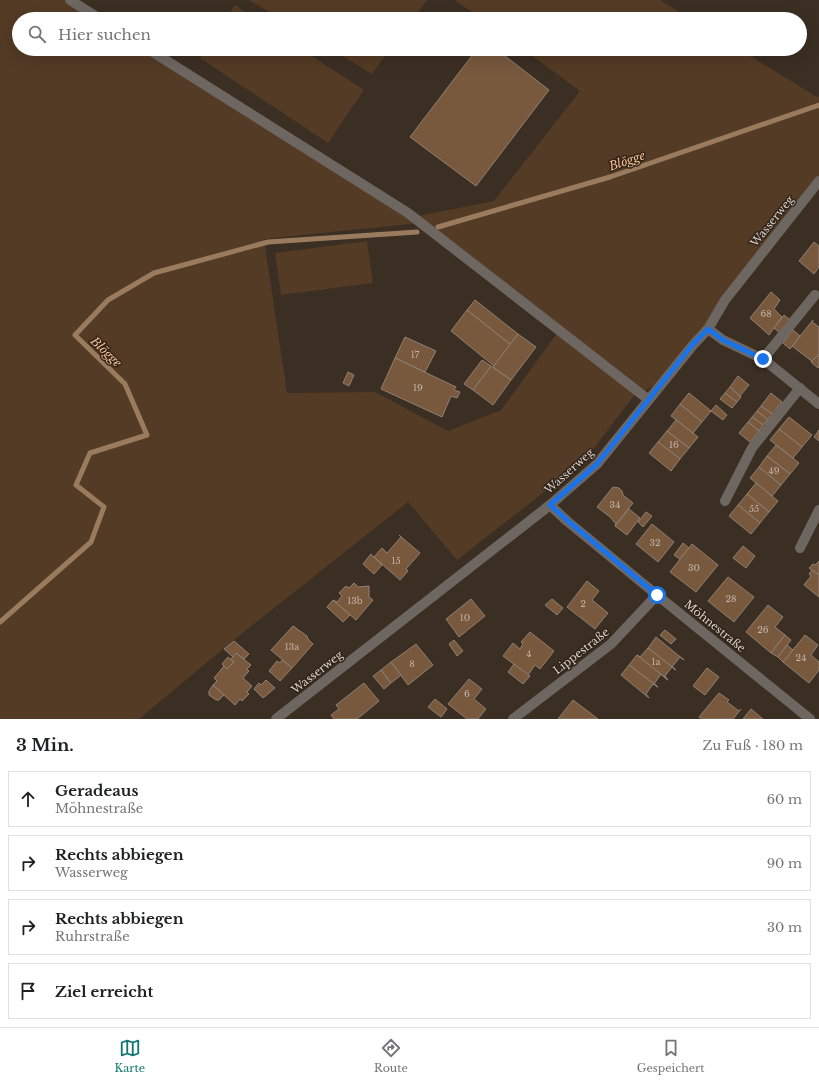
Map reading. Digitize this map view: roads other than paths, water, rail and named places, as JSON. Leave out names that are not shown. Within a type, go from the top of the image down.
[{"type":"street","points":[[70,0],[89,12]]},
{"type":"street","points":[[159,56],[408,213],[649,400]]},
{"type":"street","name":"Wasserweg","points":[[277,719],[550,505],[597,464],[693,344],[708,329],[725,300],[819,181]]},
{"type":"street","points":[[763,359],[815,294]]},
{"type":"street","points":[[708,329],[723,340],[763,359],[819,404]]},
{"type":"street","points":[[725,501],[752,448],[800,388]]},
{"type":"street","name":"Möhnestraße","points":[[550,505],[657,595],[810,719]]},
{"type":"street","points":[[800,548],[819,510]]},
{"type":"street","name":"Lippestraße","points":[[513,719],[611,644],[657,595]]},
{"type":"waterway","name":"Blögge","points":[[438,227],[610,177],[819,105]]},
{"type":"waterway","name":"Blögge","points":[[0,622],[91,542],[104,507],[76,485],[90,453],[147,435],[125,384],[75,335],[108,300],[154,273],[268,242],[417,232]]}]
